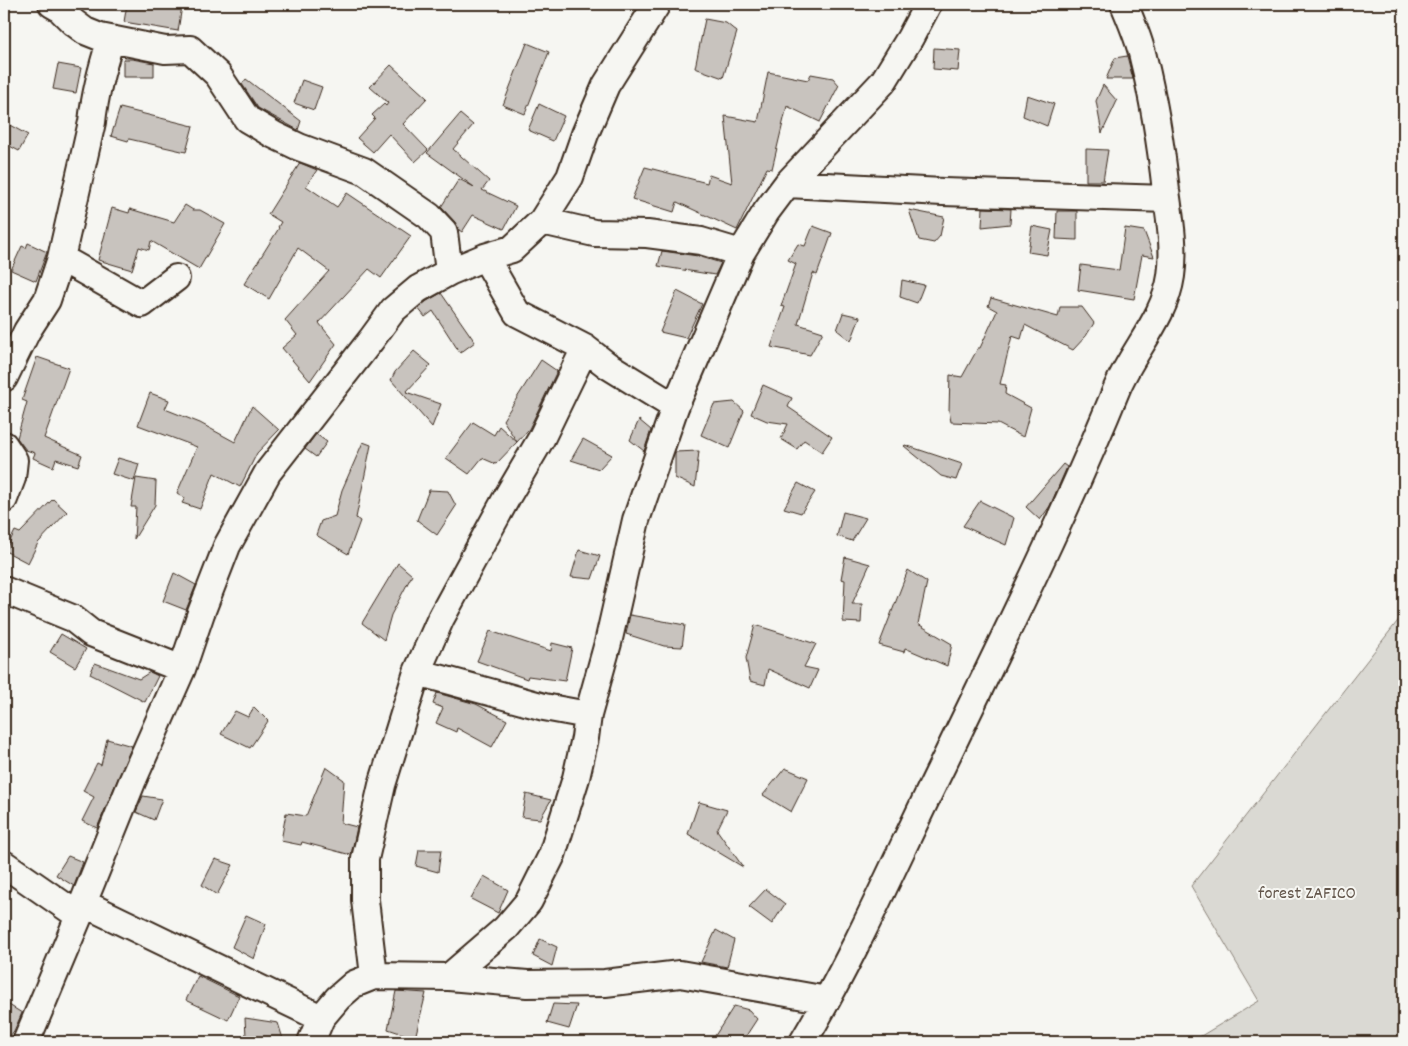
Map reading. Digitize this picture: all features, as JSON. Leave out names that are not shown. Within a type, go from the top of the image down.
[{"type":"street","points":[[52,4],[86,31],[100,37],[164,50],[190,49],[218,75],[247,119],[299,147],[364,171],[429,216],[444,232],[449,272]]},
{"type":"street","points":[[26,1042],[132,782],[182,669],[227,546],[268,472],[393,310],[418,289],[449,272],[484,257],[512,249],[542,221],[570,177],[585,134],[606,85],[657,4]]},
{"type":"street","points":[[449,977],[506,928],[529,901],[552,855],[576,778],[588,714],[608,643],[636,520],[675,407],[741,252],[766,212],[787,184],[883,82],[928,4]]},
{"type":"street","points":[[803,1042],[827,1000],[884,888],[1038,569],[1101,428],[1122,375],[1164,302],[1171,277],[1172,247],[1160,141],[1143,55],[1124,4]]},
{"type":"street","points":[[4,378],[27,331],[48,300],[61,258],[92,122],[102,66],[111,39]]},
{"type":"street","points":[[787,184],[943,192],[1167,199]]},
{"type":"street","points":[[542,221],[594,233],[647,234],[701,241],[741,252]]},
{"type":"street","points":[[484,257],[517,313],[585,348],[607,365],[675,407]]},
{"type":"street","points":[[61,258],[142,304],[176,278]]},
{"type":"street","points":[[374,976],[365,900],[365,860],[382,785],[417,672],[441,618],[502,505],[541,439],[585,348]]},
{"type":"street","points":[[4,446],[14,460],[12,478],[4,500]]},
{"type":"street","points":[[4,590],[72,618],[91,633],[182,669]]},
{"type":"street","points":[[417,672],[544,707],[588,714]]},
{"type":"street","points":[[4,864],[81,910],[321,1018]]},
{"type":"street","points":[[311,1042],[321,1018],[338,998],[354,984],[374,976],[449,977],[528,984],[605,983],[680,974],[827,1000]]},
{"type":"green space","name":"forest ZAFICO","points":[[1404,613],[1404,1042],[1191,1042],[1259,1001],[1191,886]]},
{"type":"building","points":[[127,4],[182,6],[178,31],[124,22]]},
{"type":"building","points":[[705,19],[726,23],[737,32],[723,78],[695,68]]},
{"type":"building","points":[[527,43],[549,52],[525,114],[503,105]]},
{"type":"building","points":[[934,48],[960,50],[958,71],[933,69]]},
{"type":"building","points":[[1127,56],[1133,79],[1106,79],[1115,58]]},
{"type":"building","points":[[123,59],[154,63],[154,77],[123,77]]},
{"type":"building","points":[[58,64],[81,68],[76,93],[53,89]]},
{"type":"building","points":[[391,65],[427,98],[403,124],[428,150],[415,162],[389,134],[373,152],[357,138],[375,118],[372,115],[384,104],[386,106],[388,103],[370,87]]},
{"type":"building","points":[[768,72],[808,80],[811,74],[833,78],[839,85],[820,122],[787,106],[772,169],[767,168],[737,230],[677,202],[674,212],[632,199],[645,167],[707,183],[709,175],[732,183],[725,116],[758,122]]},
{"type":"building","points":[[246,79],[301,121],[298,130],[258,108],[242,84]]},
{"type":"building","points":[[302,80],[322,87],[314,110],[294,103]]},
{"type":"building","points":[[1103,85],[1117,101],[1102,133],[1096,101]]},
{"type":"building","points":[[1027,95],[1054,104],[1047,126],[1023,116]]},
{"type":"building","points":[[539,104],[564,116],[553,141],[528,130]]},
{"type":"building","points":[[120,108],[193,126],[186,152],[111,136]]},
{"type":"building","points":[[460,114],[473,125],[453,149],[489,181],[482,190],[516,206],[504,229],[473,215],[462,232],[441,207],[459,179],[474,187],[427,153]]},
{"type":"building","points":[[4,122],[28,135],[19,151],[4,143]]},
{"type":"building","points":[[1086,149],[1108,150],[1103,181],[1086,181]]},
{"type":"building","points":[[300,163],[317,170],[306,186],[337,207],[347,193],[411,236],[381,278],[369,269],[319,323],[336,344],[310,381],[282,348],[297,335],[285,320],[329,271],[298,248],[269,299],[244,284],[279,228],[281,222],[268,214]]},
{"type":"building","points":[[185,205],[193,210],[200,210],[225,224],[199,269],[151,241],[149,250],[139,247],[132,270],[98,260],[112,208],[129,213],[130,209],[174,222]]},
{"type":"building","points":[[983,208],[1011,209],[1010,224],[982,227]]},
{"type":"building","points":[[909,210],[944,217],[940,236],[934,243],[919,240]]},
{"type":"building","points":[[1057,211],[1077,211],[1077,240],[1056,239]]},
{"type":"building","points":[[813,226],[832,233],[817,275],[813,273],[798,324],[823,332],[810,355],[771,347],[785,307],[781,306],[796,264],[788,260],[798,244],[805,246]]},
{"type":"building","points":[[1032,226],[1052,230],[1047,255],[1028,252]]},
{"type":"building","points":[[1125,228],[1144,231],[1154,257],[1142,255],[1134,299],[1078,290],[1081,265],[1119,270]]},
{"type":"building","points":[[28,243],[47,252],[36,281],[11,270],[22,246],[26,248]]},
{"type":"building","points":[[662,251],[698,256],[721,263],[715,275],[658,266]]},
{"type":"building","points":[[902,280],[924,285],[917,303],[900,297]]},
{"type":"building","points":[[677,291],[702,304],[686,338],[660,332]]},
{"type":"building","points":[[441,293],[475,342],[460,353],[433,311],[425,317],[418,308]]},
{"type":"building","points":[[991,298],[1058,317],[1060,307],[1082,307],[1094,323],[1086,336],[1073,350],[1025,325],[1021,339],[1012,336],[1000,384],[1006,385],[1005,394],[1031,408],[1023,437],[998,424],[951,422],[949,411],[950,375],[962,377],[978,348],[980,348],[997,311],[988,306]]},
{"type":"building","points":[[843,313],[860,317],[851,341],[837,330]]},
{"type":"building","points":[[414,351],[431,365],[406,392],[441,404],[432,427],[391,380],[395,372]]},
{"type":"building","points":[[37,357],[69,368],[44,438],[82,455],[78,466],[56,459],[53,467],[33,458],[35,453],[26,450],[17,438],[27,402],[22,400]]},
{"type":"building","points":[[541,360],[557,371],[529,429],[517,442],[503,420]]},
{"type":"building","points":[[763,385],[792,398],[788,407],[832,437],[822,452],[804,440],[797,449],[781,439],[788,424],[767,421],[751,414]]},
{"type":"building","points":[[150,393],[169,400],[165,409],[200,423],[235,442],[252,406],[279,430],[257,453],[240,487],[214,473],[200,509],[182,503],[185,498],[177,493],[197,447],[138,425]]},
{"type":"building","points":[[734,402],[744,411],[729,448],[701,435],[714,404]]},
{"type":"building","points":[[639,420],[651,430],[644,451],[630,440]]},
{"type":"building","points":[[473,422],[494,435],[499,426],[517,442],[496,464],[482,458],[469,474],[446,458]]},
{"type":"building","points":[[316,434],[327,442],[316,457],[305,449]]},
{"type":"building","points":[[583,439],[612,455],[599,469],[571,460]]},
{"type":"building","points":[[363,442],[371,445],[356,518],[360,521],[348,554],[316,535],[321,521],[335,516],[342,490]]},
{"type":"building","points":[[905,445],[962,464],[956,480],[941,476]]},
{"type":"building","points":[[699,451],[695,487],[675,478],[675,452]]},
{"type":"building","points":[[118,458],[139,464],[134,481],[112,474]]},
{"type":"building","points":[[1063,464],[1067,467],[1050,506],[1040,520],[1026,507]]},
{"type":"building","points":[[136,478],[156,481],[155,505],[134,539],[136,507],[131,507]]},
{"type":"building","points":[[798,483],[815,492],[801,513],[784,508]]},
{"type":"building","points":[[429,490],[448,491],[456,506],[437,535],[417,520]]},
{"type":"building","points":[[53,499],[67,512],[38,543],[28,563],[5,551],[15,531],[20,533]]},
{"type":"building","points":[[980,501],[1014,518],[1006,545],[963,526]]},
{"type":"building","points":[[843,512],[866,518],[852,541],[837,536]]},
{"type":"building","points":[[579,550],[600,556],[592,579],[571,577]]},
{"type":"building","points":[[845,557],[870,564],[852,604],[862,604],[861,623],[843,622],[845,580],[841,579]]},
{"type":"building","points":[[398,563],[412,575],[391,615],[384,640],[362,623]]},
{"type":"building","points":[[908,570],[927,582],[918,624],[952,644],[947,666],[905,648],[904,652],[879,645]]},
{"type":"building","points":[[174,573],[196,585],[186,610],[163,601]]},
{"type":"building","points":[[630,615],[685,625],[682,647],[664,646],[626,634]]},
{"type":"building","points":[[755,625],[816,644],[804,667],[818,670],[810,688],[768,669],[765,685],[750,681],[746,658]]},
{"type":"building","points":[[490,631],[551,651],[552,643],[572,648],[565,681],[528,676],[527,679],[477,661]]},
{"type":"building","points":[[61,634],[86,649],[75,667],[50,652]]},
{"type":"building","points":[[95,663],[139,679],[150,672],[158,676],[145,702],[90,674]]},
{"type":"building","points":[[437,693],[476,704],[507,720],[492,747],[457,728],[456,732],[436,723],[443,708],[433,704]]},
{"type":"building","points":[[254,707],[268,721],[250,748],[221,734],[235,711],[248,717]]},
{"type":"building","points":[[107,739],[132,746],[97,828],[82,821],[94,797],[83,791],[97,763],[101,765]]},
{"type":"building","points":[[326,767],[344,780],[341,823],[357,827],[351,855],[302,842],[301,845],[281,841],[286,813],[306,816]]},
{"type":"building","points":[[785,768],[808,778],[791,812],[763,795]]},
{"type":"building","points":[[526,794],[551,800],[540,819],[522,817]]},
{"type":"building","points":[[143,796],[162,799],[154,820],[136,812]]},
{"type":"building","points":[[699,802],[727,810],[717,830],[743,867],[688,834]]},
{"type":"building","points":[[419,850],[441,850],[438,872],[416,866]]},
{"type":"building","points":[[68,856],[83,862],[74,886],[56,875]]},
{"type":"building","points":[[215,859],[233,865],[217,895],[202,885]]},
{"type":"building","points":[[484,876],[508,890],[498,913],[471,899]]},
{"type":"building","points":[[766,889],[785,904],[772,924],[749,907]]},
{"type":"building","points":[[246,915],[266,924],[254,959],[232,947]]},
{"type":"building","points":[[716,930],[734,940],[727,967],[701,962]]},
{"type":"building","points":[[540,939],[557,947],[552,966],[533,956]]},
{"type":"building","points":[[198,976],[239,996],[228,1020],[186,1000]]},
{"type":"building","points":[[396,991],[426,993],[415,1038],[388,1029]]},
{"type":"building","points":[[4,1002],[22,1013],[14,1031],[5,1042]]},
{"type":"building","points":[[553,1004],[577,1005],[569,1029],[547,1023]]},
{"type":"building","points":[[734,1006],[749,1010],[757,1019],[742,1042],[711,1042]]},
{"type":"building","points":[[245,1018],[278,1023],[284,1042],[246,1036]]}]
